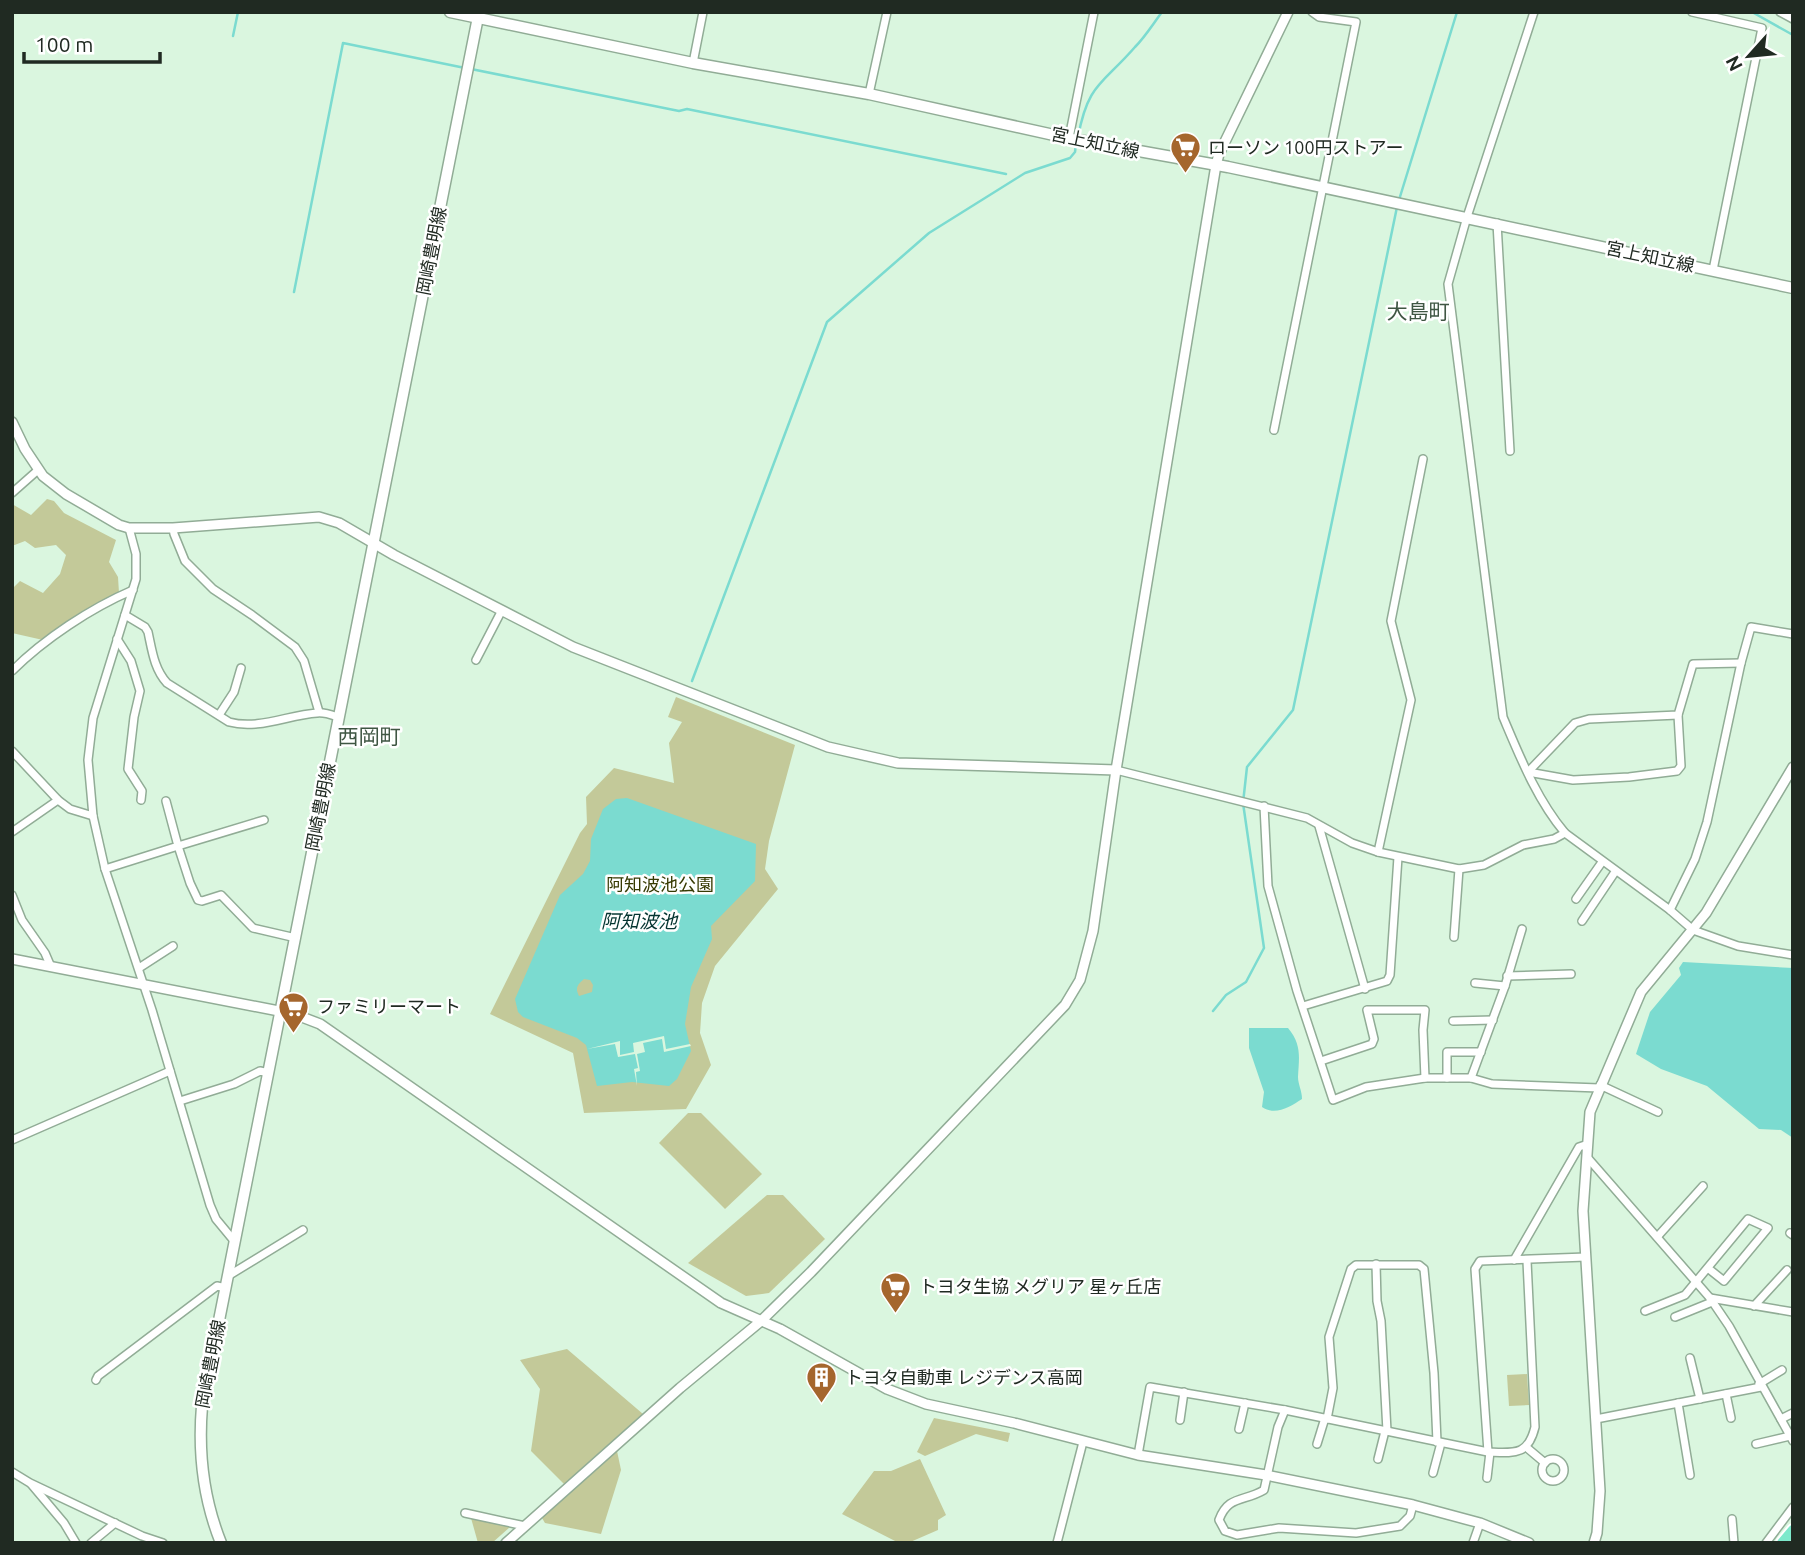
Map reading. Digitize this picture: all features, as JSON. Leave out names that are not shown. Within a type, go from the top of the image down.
[{"type":"main road","points":[[450,12],[478,17]]},
{"type":"main road","name":"宮上知立線","points":[[478,17],[693,63],[870,94],[1069,138],[1216,165],[1793,288]]},
{"type":"main road","name":"岡崎豊明線","points":[[220,1543],[210,1512],[202,1470],[202,1406],[478,17]]},
{"type":"main road","points":[[1782,1543],[1793,1530]]},
{"type":"street","points":[[693,63],[703,12]]},
{"type":"street","points":[[870,94],[887,12]]},
{"type":"street","points":[[1069,138],[1094,12]]},
{"type":"street","points":[[506,1543],[680,1388],[761,1321],[811,1272],[1065,1005],[1080,980],[1093,931],[1116,770],[1216,165],[1288,12]]},
{"type":"street","points":[[1534,12],[1448,284],[1503,717],[1523,765],[1551,817],[1564,833],[1670,910],[1693,930],[1738,946],[1793,955]]},
{"type":"street","points":[[1692,12],[1762,28],[1713,270]]},
{"type":"street","points":[[1780,12],[1793,19]]},
{"type":"street","points":[[1274,430],[1356,22],[1319,17],[1312,13]]},
{"type":"street","points":[[1497,223],[1510,451]]},
{"type":"street","points":[[12,422],[38,470],[66,494],[129,528],[173,528],[319,517],[340,523],[573,647],[806,738],[857,755],[898,762],[1116,770],[1307,818],[1352,843],[1378,852],[1459,869],[1483,865],[1523,845],[1554,839],[1564,833]]},
{"type":"street","points":[[1378,852],[1411,700],[1391,621],[1423,459]]},
{"type":"street","points":[[12,493],[38,470]]},
{"type":"street","points":[[129,528],[137,568],[133,590],[93,718],[88,760],[93,816],[105,869],[139,968],[209,1205],[216,1219],[235,1242]]},
{"type":"street","points":[[173,528],[185,561],[198,575],[213,589],[295,646],[304,661],[319,712]]},
{"type":"street","points":[[12,671],[41,645],[105,603],[133,590]]},
{"type":"street","points":[[477,660],[502,610]]},
{"type":"street","points":[[125,615],[145,627],[155,663],[167,683],[219,715],[236,723],[270,722],[319,712],[338,717]]},
{"type":"street","points":[[1670,910],[1695,859],[1707,822],[1751,627],[1793,634]]},
{"type":"street","points":[[117,639],[131,661],[140,691],[128,769],[142,791],[141,800]]},
{"type":"street","points":[[1528,772],[1573,780],[1677,771],[1681,766],[1678,715],[1693,664],[1741,663]]},
{"type":"street","points":[[219,715],[234,692],[241,668]]},
{"type":"street","points":[[1528,772],[1575,723],[1589,719],[1678,715]]},
{"type":"street","points":[[12,751],[58,800],[70,809],[93,816]]},
{"type":"street","points":[[1594,1543],[1600,1491],[1583,1211],[1590,1112],[1641,992],[1693,930],[1726,881],[1793,766]]},
{"type":"street","points":[[12,832],[58,800]]},
{"type":"street","points":[[166,802],[190,883],[198,900],[221,895],[253,928],[296,939]]},
{"type":"street","points":[[1264,806],[1266,877],[1297,990],[1333,1100],[1366,1087],[1425,1078],[1471,1078],[1492,1084],[1600,1086],[1658,1112]]},
{"type":"street","points":[[105,869],[264,820]]},
{"type":"street","points":[[1319,826],[1365,989]]},
{"type":"street","points":[[1303,1006],[1387,981],[1390,975],[1398,857]]},
{"type":"street","points":[[1576,899],[1602,862]]},
{"type":"street","points":[[1454,937],[1459,869]]},
{"type":"street","points":[[1583,921],[1615,872]]},
{"type":"street","points":[[12,895],[22,920],[51,967]]},
{"type":"street","points":[[1471,1078],[1505,986],[1522,929]]},
{"type":"street","points":[[139,968],[173,946]]},
{"type":"street","points":[[12,959],[308,1018],[721,1303],[761,1321],[887,1389],[926,1404],[1014,1423],[1138,1455],[1266,1475],[1413,1505],[1480,1523],[1530,1543]]},
{"type":"street","points":[[1507,976],[1571,974]]},
{"type":"street","points":[[1475,983],[1505,986]]},
{"type":"street","points":[[1321,1061],[1372,1044],[1374,1039],[1367,1010],[1425,1010],[1425,1078]]},
{"type":"street","points":[[1453,1021],[1493,1020]]},
{"type":"street","points":[[1447,1078],[1447,1052],[1481,1052]]},
{"type":"street","points":[[12,1140],[170,1071]]},
{"type":"street","points":[[180,1101],[234,1084],[260,1071],[269,1073]]},
{"type":"street","points":[[1514,1260],[1579,1147],[1588,1144]]},
{"type":"street","points":[[1587,1157],[1658,1236],[1729,1326],[1791,1439],[1756,1444]]},
{"type":"street","points":[[1658,1236],[1703,1186]]},
{"type":"street","points":[[1645,1311],[1685,1295],[1748,1219],[1768,1228],[1724,1281],[1709,1269]]},
{"type":"street","points":[[228,1276],[303,1230]]},
{"type":"street","points":[[1487,1478],[1489,1452],[1475,1269],[1480,1261],[1586,1257]]},
{"type":"street","points":[[1138,1455],[1150,1387],[1285,1410],[1439,1443],[1489,1452],[1515,1453],[1526,1447],[1533,1437],[1535,1427],[1527,1261]]},
{"type":"street","points":[[1376,1264],[1386,1431],[1378,1459]]},
{"type":"street","points":[[1317,1444],[1333,1388],[1329,1337],[1350,1269],[1356,1265],[1419,1265],[1424,1269],[1439,1443],[1433,1473]]},
{"type":"street","points":[[1754,1306],[1787,1269]]},
{"type":"street","points":[[96,1380],[217,1286],[226,1288]]},
{"type":"street","points":[[1675,1317],[1711,1300],[1793,1312]]},
{"type":"street","points":[[1690,1358],[1700,1399]]},
{"type":"street","points":[[1597,1419],[1760,1386],[1782,1370]]},
{"type":"street","points":[[1180,1420],[1184,1392]]},
{"type":"street","points":[[1726,1394],[1731,1418]]},
{"type":"street","points":[[1238,1429],[1245,1403]]},
{"type":"street","points":[[1678,1403],[1690,1475]]},
{"type":"street","points":[[1285,1410],[1264,1490],[1254,1497],[1234,1500],[1223,1507],[1219,1520],[1226,1531],[1237,1535],[1279,1528],[1356,1532],[1401,1526],[1410,1517],[1413,1505]]},
{"type":"street","points":[[1780,1419],[1793,1413]]},
{"type":"street","points":[[1057,1543],[1083,1442]]},
{"type":"street","points":[[1526,1447],[1545,1463]]},
{"type":"street","points":[[12,1472],[115,1523],[163,1543]]},
{"type":"street","points":[[30,1483],[64,1523],[76,1543]]},
{"type":"street","points":[[1766,1543],[1793,1507]]},
{"type":"street","points":[[465,1513],[525,1526]]},
{"type":"street","points":[[1732,1519],[1734,1543]]},
{"type":"street","points":[[90,1543],[115,1523]]},
{"type":"street","points":[[1473,1543],[1480,1523]]},
{"type":"green space","points":[[47,499],[54,501],[64,513],[116,540],[109,562],[118,577],[119,593],[43,640],[12,633],[12,589],[20,581],[43,593],[60,574],[66,555],[56,545],[35,548],[25,541],[12,546],[12,504],[31,515]]},
{"type":"green space","name":"阿知波池公園","points":[[676,697],[795,745],[769,841],[765,869],[778,889],[715,966],[702,1003],[700,1033],[711,1065],[686,1109],[584,1113],[573,1053],[490,1014],[580,833],[587,824],[586,797],[614,768],[674,783],[669,743],[682,722],[668,717]]},
{"type":"green space","points":[[688,1113],[701,1113],[762,1174],[725,1209],[659,1143]]},
{"type":"green space","points":[[767,1195],[783,1195],[825,1239],[769,1293],[746,1296],[688,1263]]},
{"type":"green space","points":[[567,1349],[643,1414],[565,1485],[531,1451],[540,1389],[520,1360]]},
{"type":"green space","points":[[1527,1374],[1529,1405],[1509,1406],[1507,1375]]},
{"type":"green space","points":[[934,1418],[1010,1433],[1008,1442],[976,1434],[925,1456],[917,1452]]},
{"type":"green space","points":[[617,1451],[621,1470],[601,1534],[545,1523],[542,1518]]},
{"type":"green space","points":[[920,1459],[946,1515],[938,1520],[938,1530],[908,1543],[899,1543],[842,1514],[874,1471],[891,1471]]},
{"type":"green space","points":[[471,1518],[510,1527],[492,1543],[478,1543]]},
{"type":"water","name":"阿知波池","points":[[627,798],[756,844],[755,881],[711,926],[712,939],[691,987],[685,1024],[691,1051],[677,1079],[669,1086],[632,1082],[597,1086],[586,1045],[577,1038],[523,1017],[518,1012],[515,999],[560,895],[583,874],[590,861],[591,839],[603,809],[616,799]],"holes":[[[584,979],[590,980],[593,985],[592,992],[579,996],[578,985]]]},
{"type":"water","points":[[1683,962],[1793,968],[1793,1138],[1781,1130],[1759,1129],[1707,1086],[1661,1069],[1636,1054],[1650,1012],[1681,975],[1679,968]]},
{"type":"water","points":[[1249,1028],[1288,1028],[1298,1046],[1298,1080],[1302,1099],[1277,1111],[1262,1107],[1264,1092],[1249,1048]]},
{"type":"pier","points":[[664,1036],[666,1049],[690,1044],[691,1046],[664,1052],[662,1039],[643,1043],[645,1052],[637,1054],[640,1071],[636,1072],[637,1086],[634,1069],[638,1068],[635,1054],[618,1057],[615,1044],[587,1049],[620,1041],[620,1055],[634,1052],[633,1043]]},
{"type":"waterway","points":[[233,36],[238,12]]},
{"type":"waterway","points":[[1078,137],[1086,106],[1098,86],[1142,39],[1162,12]]},
{"type":"waterway","points":[[1399,200],[1457,12]]},
{"type":"waterway","points":[[1752,12],[1793,35]]},
{"type":"waterway","points":[[294,292],[343,43],[465,68]]},
{"type":"waterway","points":[[471,69],[679,111],[687,109],[1006,174]]},
{"type":"waterway","points":[[692,681],[827,322],[929,233],[1025,173],[1070,158],[1075,152],[1076,144]]},
{"type":"waterway","points":[[1213,1011],[1226,995],[1246,982],[1264,948],[1243,803],[1247,767],[1293,710],[1397,207]]},
{"type":"place","name":"ローソン 100円ストアー","points":[[1185,175]]},
{"type":"place","name":"ファミリーマート","points":[[294,1034]]},
{"type":"place","name":"トヨタ生協 メグリア 星ヶ丘店","points":[[896,1314]]},
{"type":"place","name":"トヨタ自動車 レジデンス高岡","points":[[822,1405]]},
{"type":"district","name":"大島町","points":[[1418,312]]},
{"type":"district","name":"西岡町","points":[[369,737]]}]
